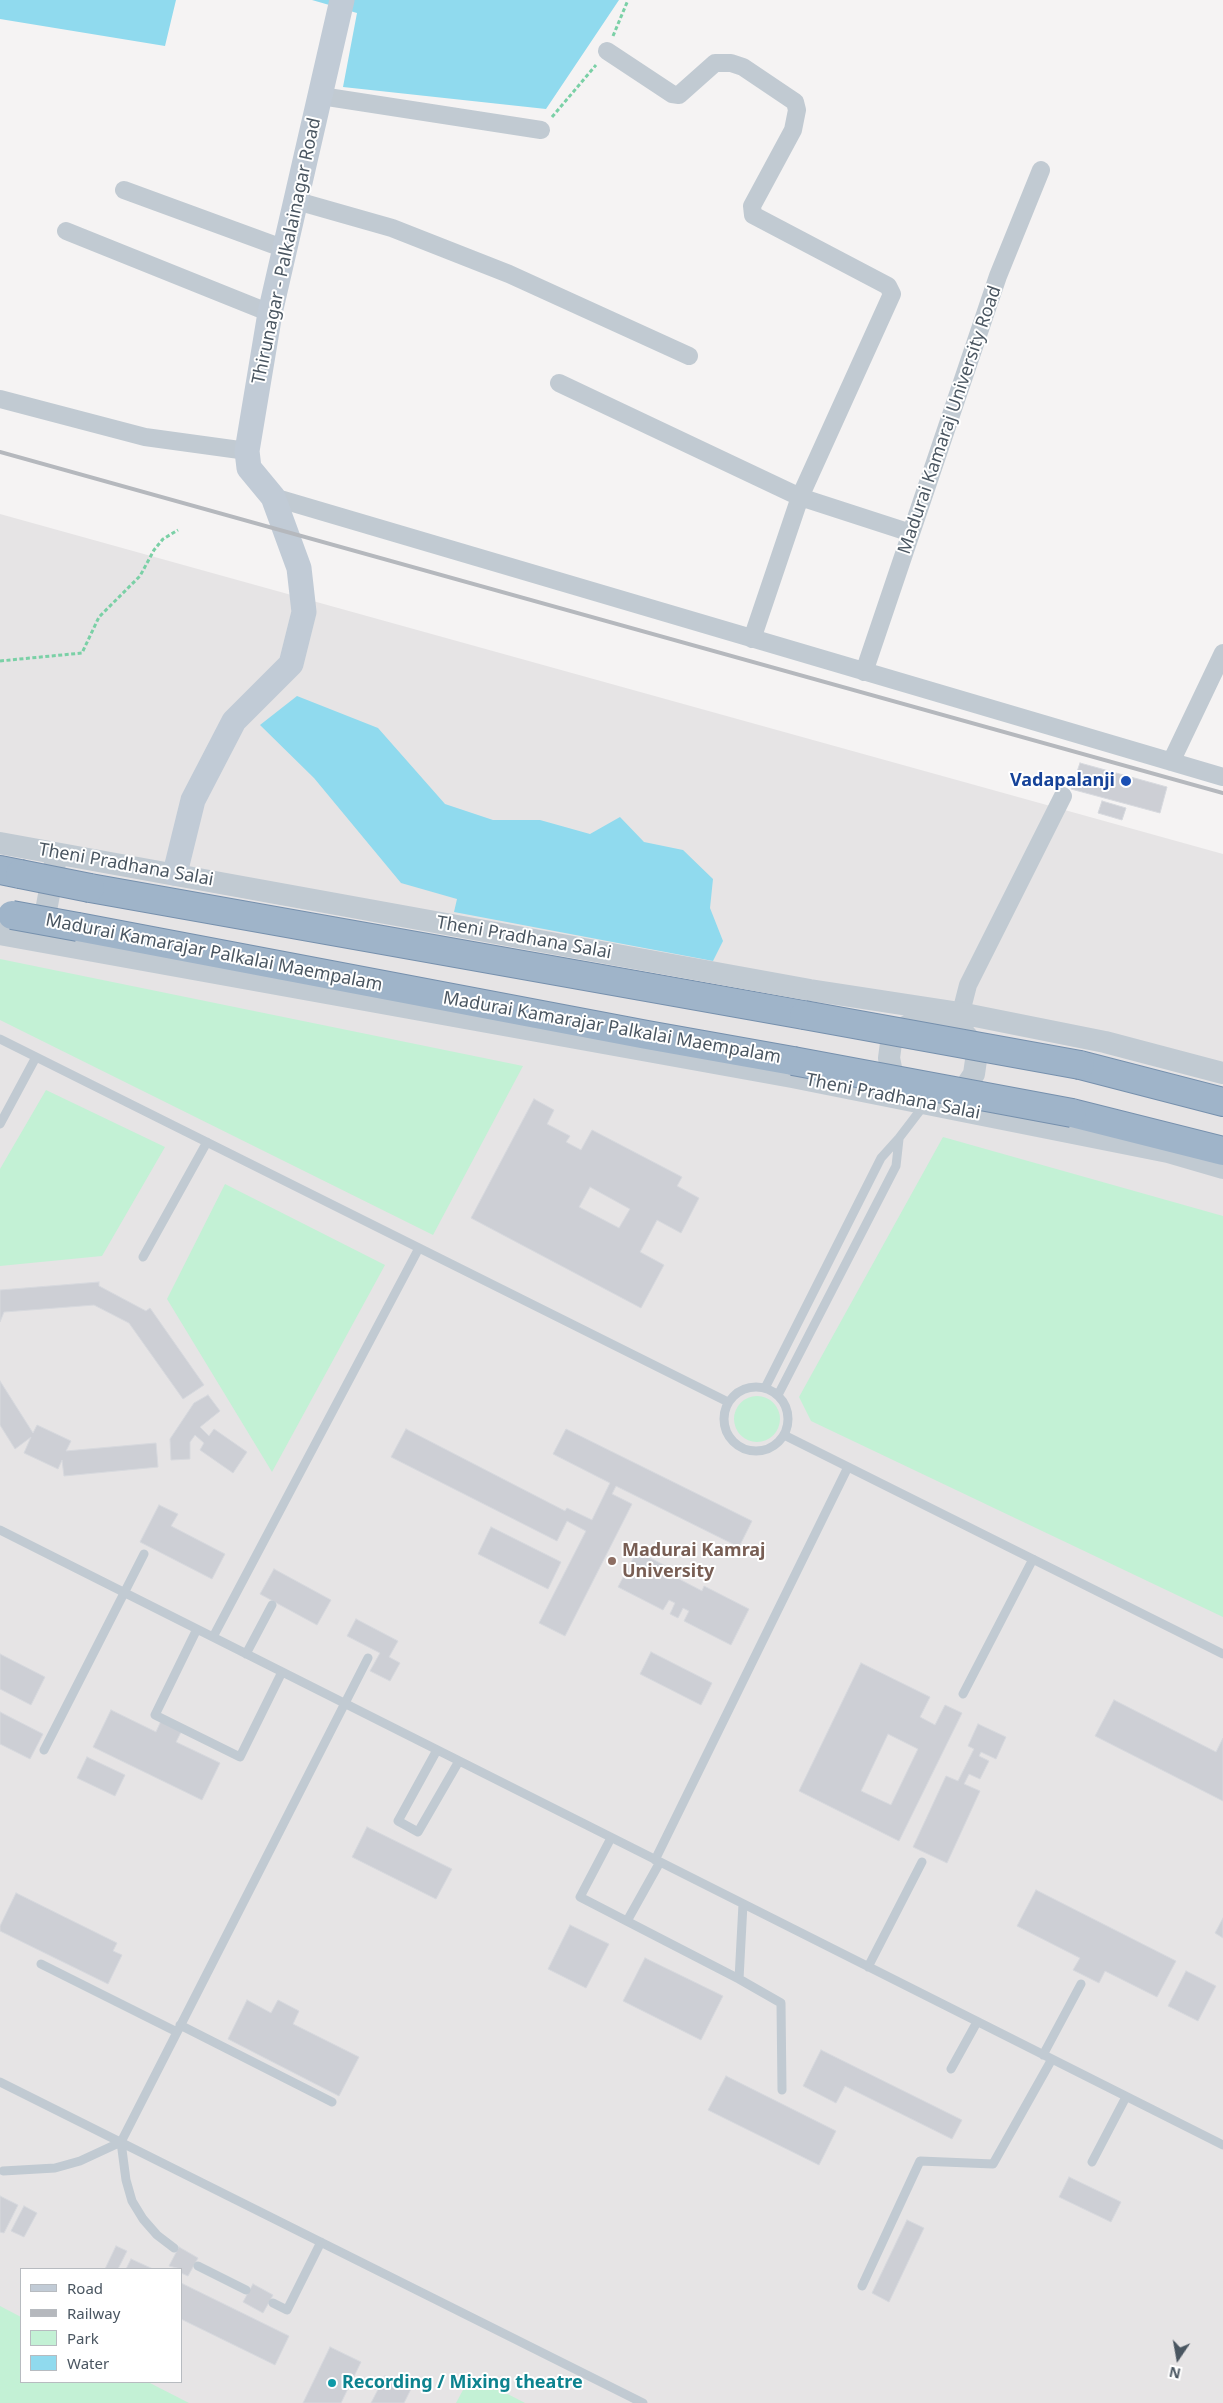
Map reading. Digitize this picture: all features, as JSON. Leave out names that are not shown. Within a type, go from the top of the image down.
[{"type":"highway","points":[[10,872],[90,888],[1080,1065],[1223,1102]]},
{"type":"highway","name":"Madurai Kamarajar Palkalai Maempalam","points":[[4,920],[78,927],[646,1036],[793,1061],[1072,1113],[1223,1151]]},
{"type":"main road","name":"Thirunagar - Palkalainagar Road","points":[[175,873],[193,800],[234,721],[291,664],[304,612],[299,568],[273,497],[249,468],[247,451],[270,313],[341,9]]},
{"type":"street","points":[[607,51],[672,94],[679,95],[715,63],[732,64],[743,67],[795,102],[797,110],[793,130],[752,206],[753,214],[888,286],[892,294],[800,497],[752,639]]},
{"type":"street","points":[[321,96],[541,130]]},
{"type":"street","name":"Madurai Kamaraj University Road","points":[[864,672],[998,276],[1041,170]]},
{"type":"street","points":[[124,190],[285,249]]},
{"type":"street","points":[[297,201],[392,228],[509,274],[689,356]]},
{"type":"street","points":[[66,231],[270,313]]},
{"type":"street","points":[[559,383],[800,497],[911,534]]},
{"type":"street","points":[[0,399],[145,437],[247,451]]},
{"type":"street","points":[[273,497],[1223,777]]},
{"type":"street","points":[[1171,762],[1223,653]]},
{"type":"street","points":[[960,1025],[915,1022],[897,1031],[891,1044],[889,1058],[892,1073],[925,1097],[950,1092],[966,1086],[974,1074],[975,1046],[960,1025],[968,985],[1063,796]]},
{"type":"street","name":"Theni Pradhana Salai","points":[[0,842],[781,985],[889,1002],[960,1025],[993,1020],[1105,1042],[1223,1073]]},
{"type":"street","points":[[40,941],[57,852]]},
{"type":"street","name":"Theni Pradhana Salai","points":[[4,920],[40,941],[792,1077],[876,1094],[925,1097],[978,1114],[1168,1152],[1223,1168]]},
{"type":"street","points":[[889,1002],[915,1022]]},
{"type":"street","points":[[876,1094],[905,1084]]},
{"type":"street","points":[[950,1092],[978,1114]]},
{"type":"lane","points":[[0,1039],[728,1402]]},
{"type":"lane","points":[[0,1124],[36,1057]]},
{"type":"lane","points":[[765,1388],[881,1158],[899,1138],[925,1097]]},
{"type":"lane","points":[[778,1396],[896,1166],[899,1138]]},
{"type":"lane","points":[[143,1257],[207,1142]]},
{"type":"lane","points":[[213,1637],[419,1248]]},
{"type":"lane","points":[[758,1387],[765,1388],[778,1396],[786,1408],[788,1422],[784,1435],[778,1442],[766,1450],[751,1450],[737,1445],[732,1440],[725,1427],[724,1412],[728,1402],[743,1390],[758,1387]]},
{"type":"lane","points":[[784,1435],[1223,1654]]},
{"type":"lane","points":[[628,1921],[848,1467]]},
{"type":"lane","points":[[0,1531],[1223,2145]]},
{"type":"lane","points":[[44,1750],[144,1554]]},
{"type":"lane","points":[[963,1694],[1032,1559]]},
{"type":"lane","points":[[246,1654],[272,1604]]},
{"type":"lane","points":[[197,1629],[155,1715],[240,1757],[282,1672]]},
{"type":"lane","points":[[174,2248],[157,2235],[143,2219],[132,2201],[126,2180],[121,2142],[368,1658]]},
{"type":"lane","points":[[438,1750],[398,1821],[418,1832],[459,1761]]},
{"type":"lane","points":[[611,1838],[580,1897],[739,1979],[781,2003],[782,2090]]},
{"type":"lane","points":[[868,1967],[922,1862]]},
{"type":"lane","points":[[739,1979],[743,1904]]},
{"type":"lane","points":[[41,1964],[332,2102]]},
{"type":"lane","points":[[862,2286],[920,2162],[993,2164],[1048,2057],[1081,1984]]},
{"type":"lane","points":[[951,2069],[977,2022]]},
{"type":"lane","points":[[0,2082],[644,2403]]},
{"type":"lane","points":[[1092,2162],[1126,2097]]},
{"type":"lane","points":[[3,2171],[55,2168],[80,2161],[121,2142]]},
{"type":"lane","points":[[273,2303],[287,2310],[321,2242]]},
{"type":"lane","points":[[198,2266],[246,2290]]},
{"type":"path","points":[[541,130],[607,51],[628,0]]},
{"type":"path","points":[[0,661],[82,653],[99,617],[140,576],[154,550],[163,539],[178,530]]},
{"type":"shaded area","name":"Madurai Kamraj University","points":[[0,514],[1223,854],[1223,2403],[0,2403]]},
{"type":"green space","points":[[0,959],[523,1066],[433,1235],[0,1020]]},
{"type":"green space","points":[[46,1090],[165,1147],[102,1256],[0,1266],[0,1169]]},
{"type":"green space","points":[[943,1137],[1223,1216],[1223,1617],[811,1421],[799,1397]]},
{"type":"green space","points":[[225,1184],[385,1265],[272,1472],[167,1299]]},
{"type":"green space","points":[[762,1396],[766,1397],[776,1406],[779,1410],[779,1428],[770,1438],[762,1442],[752,1442],[744,1438],[735,1428],[734,1414],[738,1406],[748,1397]]},
{"type":"green space","points":[[0,2306],[20,2316],[20,2383],[150,2383],[189,2403],[0,2403]]},
{"type":"green space","points":[[471,2375],[525,2403],[456,2403]]},
{"type":"water","points":[[0,0],[176,0],[165,46],[0,19]]},
{"type":"water","points":[[312,0],[619,0],[546,109],[343,87],[357,13]]},
{"type":"water","points":[[297,696],[378,728],[445,804],[493,820],[540,820],[590,834],[620,817],[644,842],[683,850],[713,879],[710,908],[723,941],[713,961],[454,912],[457,899],[401,883],[314,778],[260,725]]},
{"type":"building","points":[[1080,763],[1167,787],[1160,813],[1071,789]]},
{"type":"building","points":[[1102,801],[1126,808],[1122,820],[1098,813]]},
{"type":"building","points":[[534,1099],[554,1110],[547,1124],[570,1136],[566,1142],[581,1150],[592,1130],[682,1177],[677,1186],[699,1198],[681,1233],[657,1220],[640,1252],[664,1265],[641,1308],[471,1218]],"holes":[[[590,1187],[630,1209],[619,1228],[579,1207]]]},
{"type":"building","points":[[99,1282],[99,1286],[146,1311],[150,1308],[204,1385],[183,1399],[129,1323],[94,1305],[4,1312],[0,1322],[0,1290]]},
{"type":"building","points":[[0,1381],[33,1433],[37,1425],[71,1441],[66,1451],[156,1443],[158,1467],[64,1476],[62,1460],[58,1469],[24,1453],[31,1437],[15,1449],[0,1425]]},
{"type":"building","points":[[208,1395],[220,1411],[200,1427],[209,1436],[214,1429],[247,1452],[233,1473],[200,1450],[204,1443],[195,1435],[190,1442],[190,1459],[171,1460],[170,1439],[194,1403]]},
{"type":"building","points":[[406,1429],[565,1511],[567,1508],[592,1520],[610,1483],[553,1454],[566,1429],[752,1521],[739,1547],[616,1486],[612,1494],[632,1504],[565,1636],[539,1623],[586,1531],[567,1521],[557,1541],[391,1457]]},
{"type":"building","points":[[159,1505],[178,1514],[171,1526],[225,1554],[212,1579],[140,1542]]},
{"type":"building","points":[[491,1527],[561,1562],[548,1589],[478,1554]]},
{"type":"building","points":[[637,1551],[681,1574],[679,1579],[702,1591],[704,1586],[749,1609],[731,1645],[684,1621],[689,1611],[683,1608],[678,1618],[670,1614],[675,1603],[669,1600],[663,1610],[618,1587]]},
{"type":"building","points":[[274,1569],[331,1600],[317,1625],[260,1594]]},
{"type":"building","points":[[356,1619],[398,1641],[389,1657],[400,1663],[390,1681],[370,1671],[380,1653],[347,1636]]},
{"type":"building","points":[[651,1652],[712,1683],[701,1705],[640,1674]]},
{"type":"building","points":[[0,1654],[45,1677],[31,1705],[0,1689]]},
{"type":"building","points":[[861,1663],[930,1697],[920,1717],[935,1725],[945,1705],[962,1713],[899,1841],[799,1791]],"holes":[[[888,1734],[918,1749],[891,1805],[861,1791]]]},
{"type":"building","points":[[1114,1700],[1216,1752],[1223,1738],[1223,1801],[1095,1736]]},
{"type":"building","points":[[111,1710],[156,1732],[161,1721],[182,1730],[176,1742],[220,1763],[202,1800],[93,1747]]},
{"type":"building","points":[[0,1712],[43,1734],[30,1759],[0,1744]]},
{"type":"building","points":[[978,1724],[1006,1737],[996,1759],[981,1752],[979,1756],[989,1761],[980,1779],[969,1774],[964,1784],[980,1791],[947,1863],[913,1847],[946,1776],[958,1781],[974,1749],[968,1746]]},
{"type":"building","points":[[87,1757],[125,1775],[115,1796],[77,1778]]},
{"type":"building","points":[[367,1827],[452,1869],[436,1899],[352,1857]]},
{"type":"building","points":[[1036,1890],[1176,1961],[1157,1997],[1105,1971],[1099,1983],[1073,1970],[1080,1958],[1017,1926]]},
{"type":"building","points":[[16,1893],[117,1943],[113,1951],[122,1955],[108,1984],[0,1931],[0,1926]]},
{"type":"building","points":[[1223,1918],[1223,1938],[1215,1933]]},
{"type":"building","points":[[570,1925],[609,1944],[586,1988],[548,1969]]},
{"type":"building","points":[[645,1958],[723,1996],[701,2040],[623,2001]]},
{"type":"building","points":[[1186,1971],[1216,1986],[1198,2021],[1168,2006]]},
{"type":"building","points":[[247,2000],[271,2013],[278,2000],[299,2011],[293,2024],[359,2057],[339,2096],[228,2039]]},
{"type":"building","points":[[821,2050],[962,2120],[952,2139],[845,2086],[836,2103],[803,2086]]},
{"type":"building","points":[[726,2076],[836,2131],[819,2165],[708,2110]]},
{"type":"building","points":[[1069,2177],[1121,2202],[1111,2222],[1059,2197]]},
{"type":"building","points":[[0,2196],[18,2205],[4,2233],[0,2232]]},
{"type":"building","points":[[24,2206],[37,2213],[24,2237],[11,2231]]},
{"type":"building","points":[[907,2220],[924,2228],[889,2302],[872,2293]]},
{"type":"building","points":[[116,2246],[127,2251],[118,2268],[105,2268]]},
{"type":"building","points":[[179,2247],[198,2258],[188,2276],[182,2273],[182,2268],[169,2266]]},
{"type":"building","points":[[131,2259],[151,2268],[126,2268]]},
{"type":"building","points":[[182,2283],[289,2336],[275,2365],[182,2319]]},
{"type":"building","points":[[253,2284],[273,2295],[263,2313],[243,2302]]},
{"type":"building","name":"Recording / Mixing theatre","points":[[330,2347],[361,2362],[341,2403],[303,2403]]},
{"type":"building","points":[[385,2376],[411,2389],[404,2403],[371,2403]]},
{"type":"railway","points":[[0,452],[1223,793]]},
{"type":"place","name":"Vadapalanji","points":[[1126,781]]},
{"type":"place","name":"Madurai Kamraj University","points":[[612,1561]]},
{"type":"place","name":"Recording / Mixing theatre","points":[[332,2383]]}]
